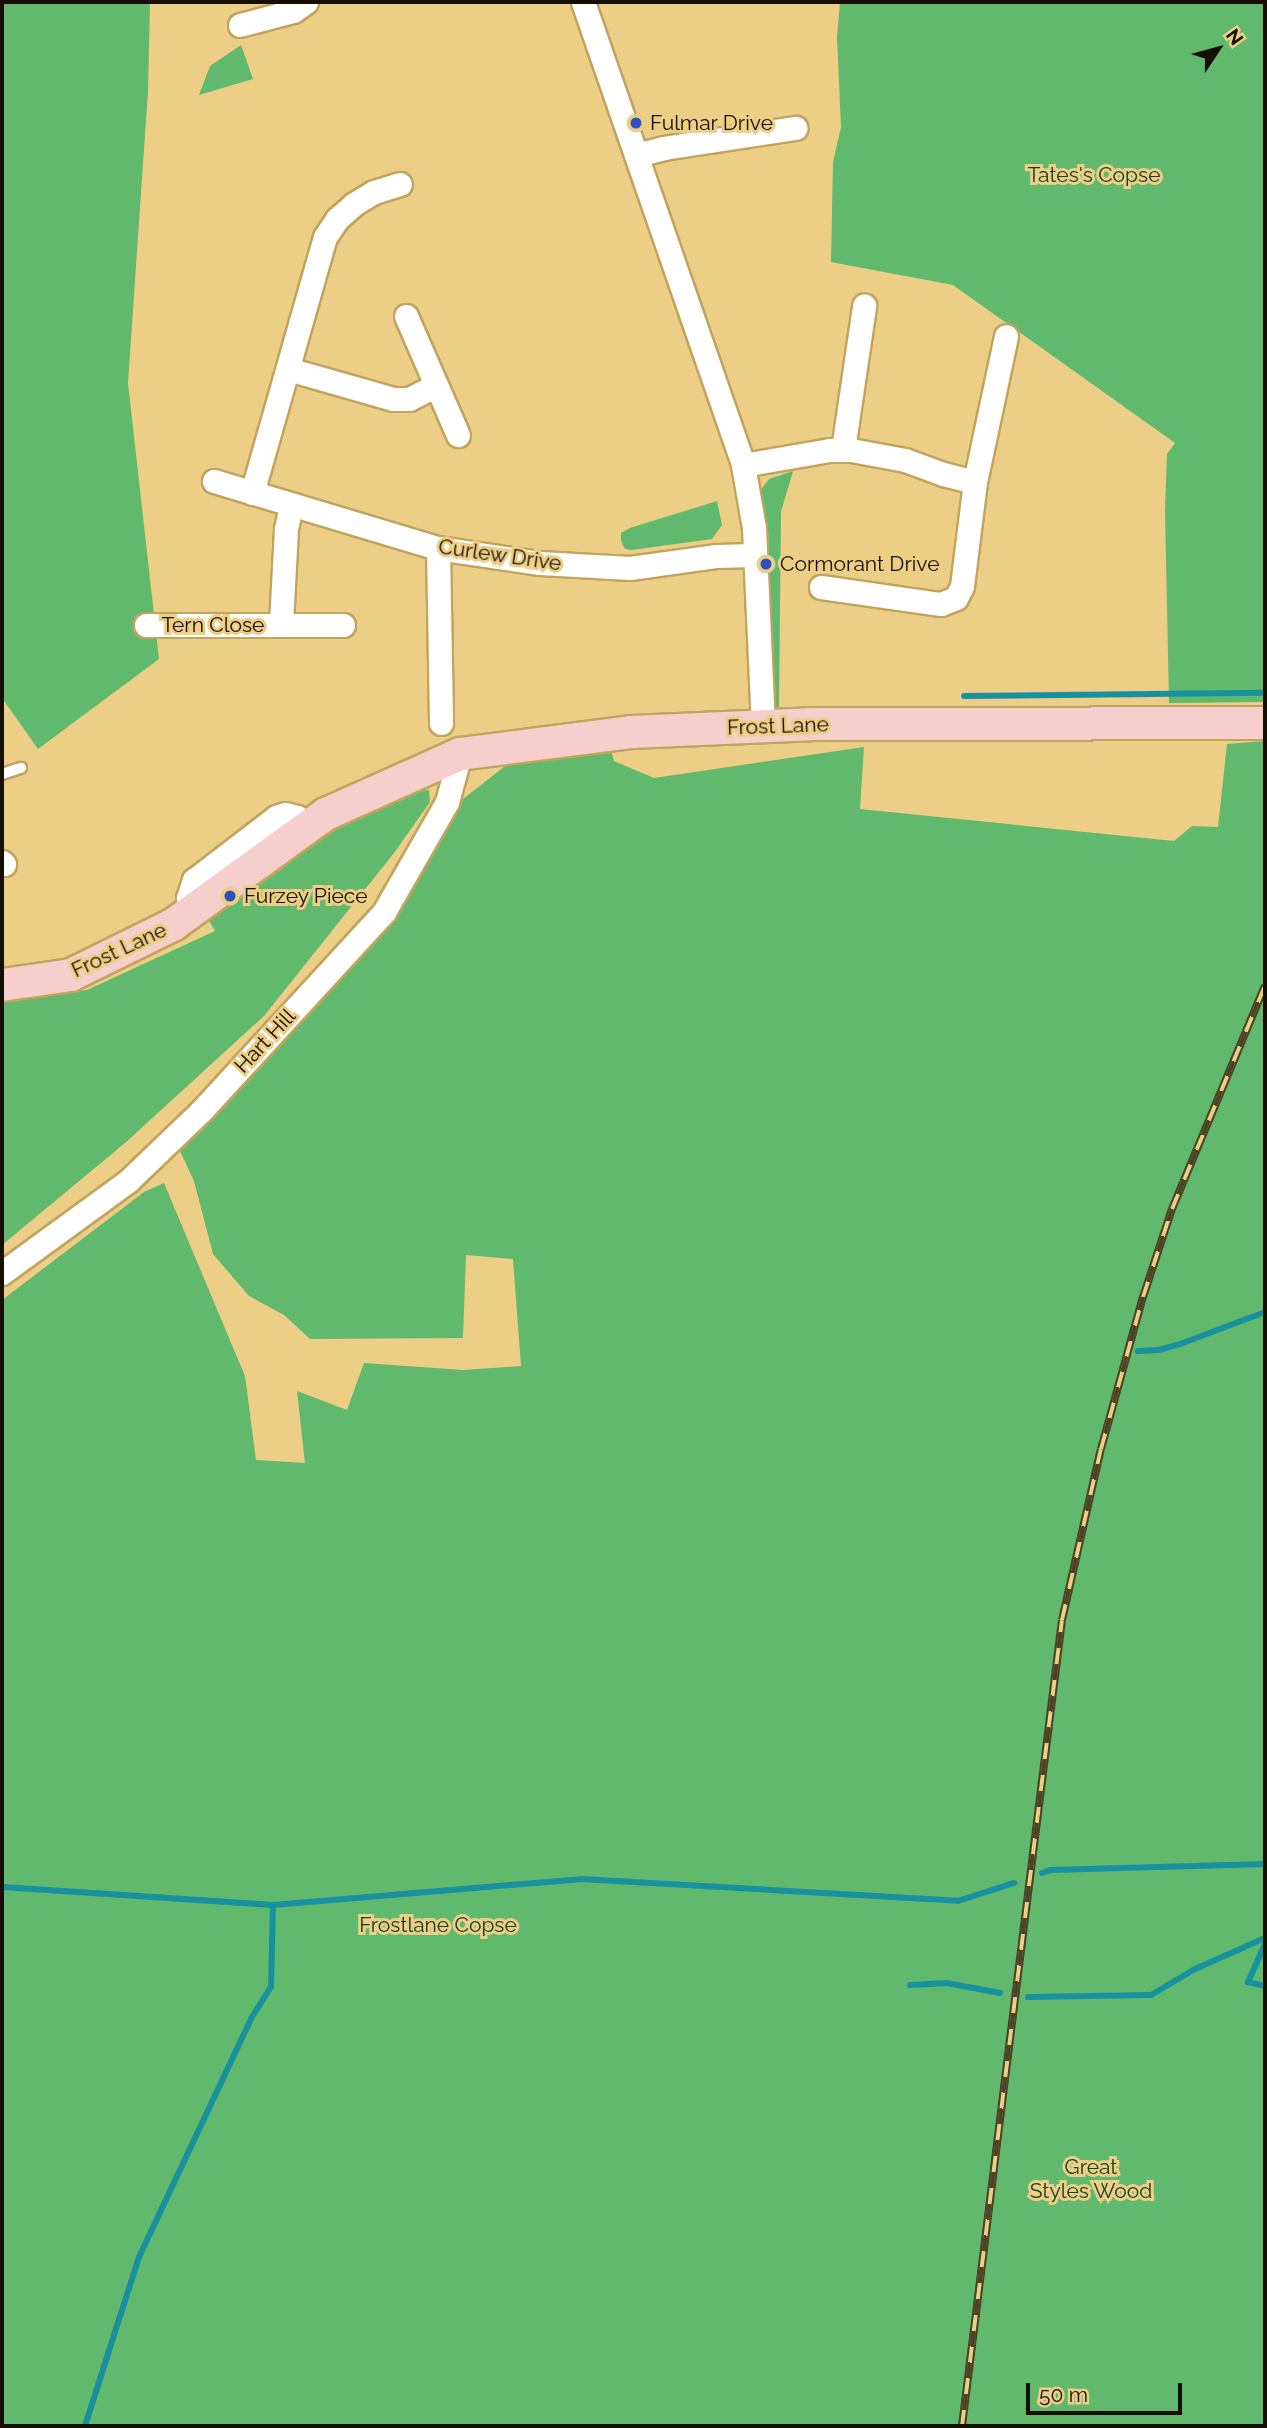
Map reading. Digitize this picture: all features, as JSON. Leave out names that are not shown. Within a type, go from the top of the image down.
[{"type":"street","points":[[240,25],[293,11],[306,2]]},
{"type":"street","points":[[583,2],[743,465],[752,506],[763,726]]},
{"type":"street","points":[[636,155],[664,148],[795,128]]},
{"type":"street","points":[[252,493],[330,227],[363,198],[400,184]]},
{"type":"street","points":[[843,449],[863,306]]},
{"type":"street","points":[[406,316],[458,435]]},
{"type":"street","points":[[821,587],[934,603],[952,602],[962,586],[975,482],[1006,337]]},
{"type":"street","points":[[288,369],[393,399],[409,399],[436,385]]},
{"type":"street","points":[[743,465],[843,449],[895,457],[975,482]]},
{"type":"street","name":"Curlew Drive","points":[[214,481],[438,548],[540,563],[630,568],[715,556],[755,555]]},
{"type":"street","name":"Tern Close","points":[[281,624],[286,529],[291,505]]},
{"type":"street","points":[[438,548],[441,723]]},
{"type":"street","name":"Tern Close","points":[[146,625],[343,625]]},
{"type":"street","name":"Frost Lane","points":[[2,985],[71,975],[174,924],[326,814],[460,754],[631,732],[763,726],[1265,723]]},
{"type":"street","name":"Hart Hill","points":[[2,1273],[128,1181],[202,1110],[384,912],[447,803],[460,754]]},
{"type":"lane","points":[[2,774],[21,768]]},
{"type":"green space","points":[[2,2],[150,2],[148,91],[128,383],[159,659],[38,749],[2,698]]},
{"type":"green space","name":"Tates's Copse","points":[[840,2],[1265,2],[1265,702],[1169,703],[1165,510],[1167,454],[1175,443],[953,285],[831,262],[833,162],[841,127],[837,37]]},
{"type":"green space","points":[[241,45],[253,79],[199,95],[210,66]]},
{"type":"green space","points":[[793,471],[781,512],[779,707],[768,707],[759,503],[762,488],[769,479]]},
{"type":"green space","points":[[717,501],[722,525],[712,539],[632,550],[625,549],[621,541],[621,533],[630,528]]},
{"type":"green space","points":[[1265,741],[1265,2426],[2,2426],[2,1300],[144,1192],[164,1183],[245,1376],[256,1460],[305,1463],[297,1391],[347,1410],[364,1363],[463,1370],[521,1366],[513,1259],[466,1255],[463,1338],[310,1339],[284,1315],[249,1296],[213,1254],[194,1181],[179,1149],[234,1084],[386,927],[444,814],[509,763],[611,750],[614,761],[654,778],[864,747],[860,809],[1174,841],[1192,826],[1218,827],[1227,744]]},
{"type":"green space","points":[[414,790],[429,790],[430,802],[394,853],[264,1016],[125,1143],[2,1245],[2,1003],[87,990],[215,931],[206,915],[308,838]]},
{"type":"waterway","points":[[964,696],[1265,693]]},
{"type":"waterway","points":[[1138,1351],[1159,1350],[1180,1344],[1265,1312]]},
{"type":"waterway","points":[[1042,1873],[1051,1870],[1265,1864]]},
{"type":"waterway","points":[[2,1887],[273,1905],[581,1879],[958,1901],[1014,1883]]},
{"type":"waterway","points":[[85,2426],[139,2257],[252,2017],[271,1987],[273,1905]]},
{"type":"waterway","points":[[1028,1997],[1151,1995],[1195,1969],[1265,1938]]},
{"type":"waterway","points":[[1265,1944],[1248,1982],[1265,1986]]},
{"type":"waterway","points":[[910,1985],[947,1983],[1000,1993]]},
{"type":"railway","points":[[962,2426],[1062,1620],[1101,1449],[1143,1297],[1172,1209],[1265,986]]},
{"type":"place","name":"Fulmar Drive","points":[[636,123]]},
{"type":"place","name":"Cormorant Drive","points":[[766,564]]},
{"type":"place","name":"Furzey Piece","points":[[230,896]]},
{"type":"park label","name":"Frostlane Copse","points":[[438,1925]]},
{"type":"park label","name":"Great Styles Wood","points":[[1091,2179]]}]
